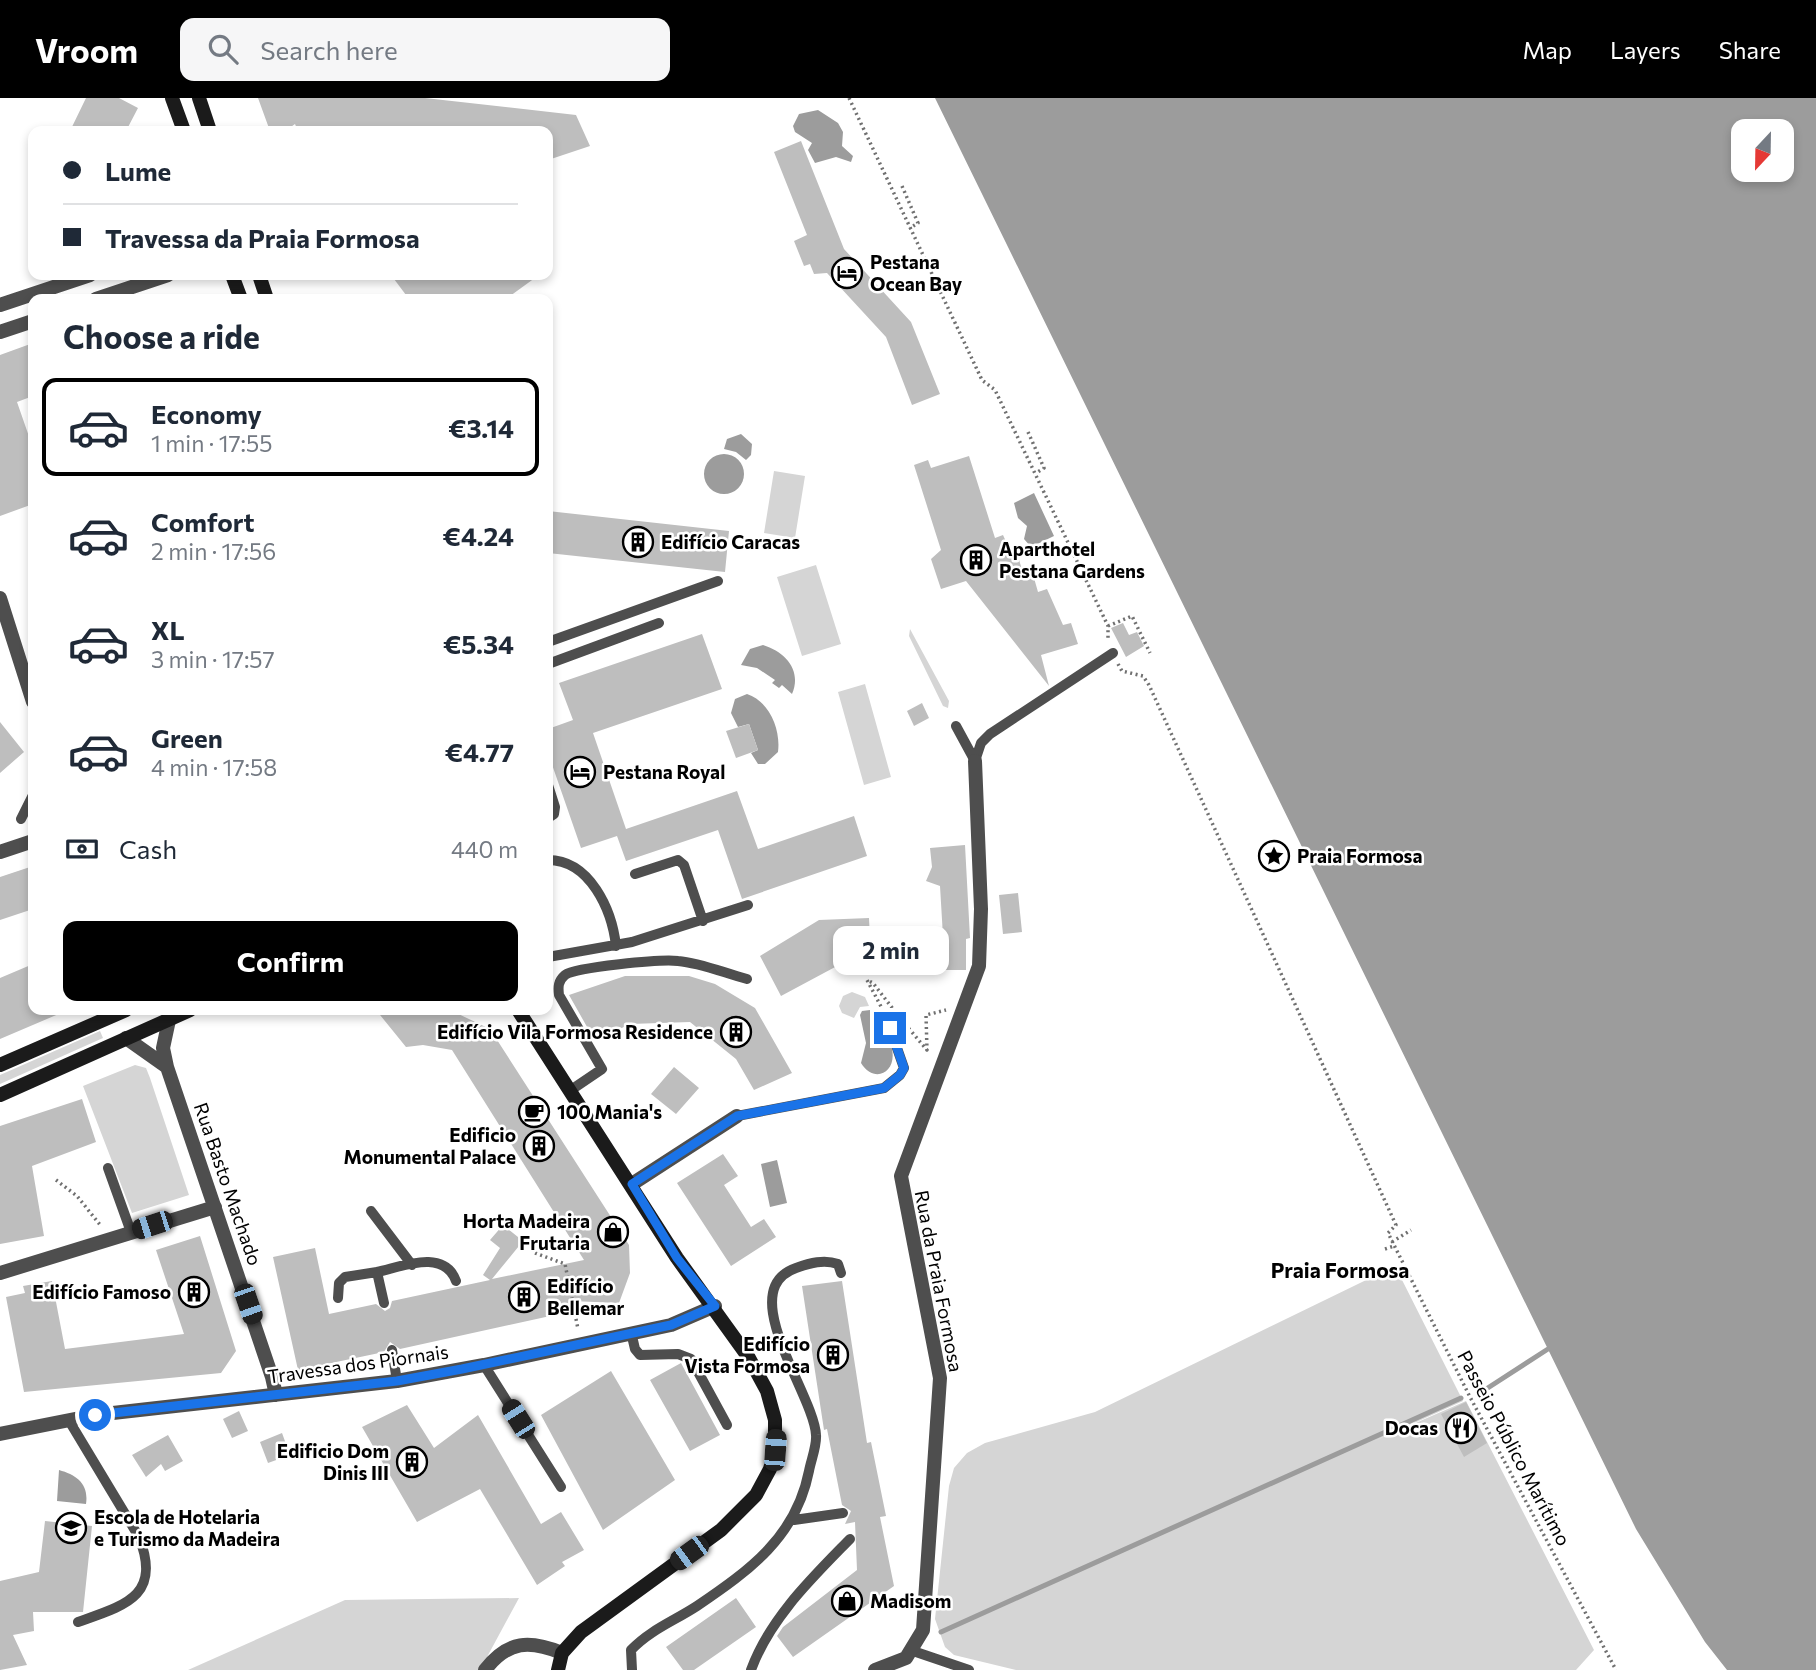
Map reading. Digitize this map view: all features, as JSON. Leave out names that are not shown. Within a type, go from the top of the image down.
[{"type":"main road","points":[[172,98],[182,126]]},
{"type":"main road","points":[[199,98],[208,126]]},
{"type":"main road","points":[[0,1065],[115,1015]]},
{"type":"main road","points":[[0,1095],[180,1015]]},
{"type":"main road","points":[[521,1015],[677,1258],[715,1306],[749,1358],[771,1403],[776,1434],[770,1469],[756,1495],[737,1517],[581,1632],[562,1653],[558,1670]]},
{"type":"street","points":[[33,294],[75,280]]},
{"type":"street","points":[[111,294],[153,280]]},
{"type":"street","points":[[0,305],[28,296]]},
{"type":"street","points":[[0,332],[28,323]]},
{"type":"street","points":[[0,598],[28,686]]},
{"type":"street","name":"Rua da Praia Formosa","points":[[913,1651],[923,1630],[925,1610],[940,1378],[901,1176],[979,966],[981,909],[975,761]]},
{"type":"street","points":[[0,852],[28,843]]},
{"type":"street","name":"Rua Basto Machado","points":[[169,1020],[163,1048],[167,1067],[276,1395]]},
{"type":"street","points":[[126,1038],[167,1067]]},
{"type":"street","points":[[632,1184],[737,1116]]},
{"type":"street","points":[[0,1273],[215,1207]]},
{"type":"street","name":"Travessa dos Piornais","points":[[0,1434],[68,1419],[397,1381],[671,1325],[715,1306]]},
{"type":"street","points":[[485,1670],[495,1658],[521,1645],[537,1643],[562,1653]]},
{"type":"street","points":[[875,1670],[900,1662],[913,1651]]},
{"type":"lane","points":[[553,640],[718,581]]},
{"type":"lane","points":[[553,662],[659,624]]},
{"type":"lane","points":[[975,761],[981,743],[990,734],[1114,653]]},
{"type":"lane","points":[[956,726],[975,761]]},
{"type":"lane","points":[[21,818],[28,805]]},
{"type":"lane","points":[[635,874],[678,860],[684,865],[703,921]]},
{"type":"lane","points":[[553,861],[572,865],[600,894],[613,921],[616,946]]},
{"type":"lane","points":[[553,956],[616,946],[748,905]]},
{"type":"lane","points":[[571,1090],[602,1069],[559,995],[560,981],[569,973],[657,960],[679,961],[747,979]]},
{"type":"lane","points":[[737,1116],[884,1088],[900,1075],[904,1068],[890,1028]]},
{"type":"lane","points":[[108,1168],[131,1232]]},
{"type":"lane","points":[[371,1211],[412,1265]]},
{"type":"lane","points":[[338,1298],[339,1283],[345,1277],[426,1261],[441,1264],[456,1281]]},
{"type":"lane","points":[[632,1670],[631,1650],[644,1636],[696,1607],[765,1554],[794,1520],[806,1488],[816,1435],[803,1388],[782,1352],[771,1295],[782,1276],[809,1263],[830,1261],[838,1264],[841,1273]]},
{"type":"lane","points":[[377,1272],[383,1303]]},
{"type":"lane","points":[[631,1332],[635,1349],[640,1355],[678,1354],[691,1359],[727,1424]]},
{"type":"lane","points":[[391,1350],[397,1381]]},
{"type":"lane","points":[[484,1365],[561,1487]]},
{"type":"lane","points":[[68,1419],[139,1537],[147,1557],[146,1579],[136,1597],[116,1608],[78,1622]]},
{"type":"lane","points":[[794,1520],[843,1513]]},
{"type":"lane","points":[[751,1670],[766,1636],[806,1583],[850,1539]]},
{"type":"lane","points":[[913,1651],[969,1670]]},
{"type":"path","points":[[849,98],[982,380],[995,390],[1036,473],[1108,626],[1108,642],[1122,671],[1143,676],[1149,685],[1396,1225],[1388,1233],[1393,1244]]},
{"type":"path","points":[[902,186],[918,223],[910,228]]},
{"type":"path","points":[[1028,432],[1044,468],[1036,473]]},
{"type":"path","points":[[1108,626],[1132,615],[1150,653]]},
{"type":"path","points":[[890,1028],[867,980],[873,983],[926,1050],[926,1015],[952,1009]]},
{"type":"path","points":[[56,1180],[77,1196],[102,1228]]},
{"type":"path","points":[[1385,1249],[1411,1230]]},
{"type":"path","name":"Passeio Público Marítimo","points":[[1393,1244],[1616,1670]]},
{"type":"path","points":[[535,1253],[565,1264],[578,1329]]},
{"type":"shaded area","points":[[935,98],[1816,98],[1816,1670],[1727,1670],[1705,1642],[1636,1529]]},
{"type":"shaded area","points":[[818,110],[838,123],[843,132],[842,146],[853,156],[851,162],[836,157],[815,163],[808,150],[812,143],[795,132],[793,126],[799,114]]},
{"type":"shaded area","points":[[741,434],[752,444],[751,455],[746,460],[736,452],[724,449],[727,439]]},
{"type":"shaded area","points":[[724,454],[732,455],[738,460],[743,466],[743,482],[738,488],[732,493],[724,494],[716,493],[710,488],[705,482],[704,474],[705,466],[710,460],[716,455]]},
{"type":"shaded area","points":[[774,471],[805,476],[795,538],[764,533]]},
{"type":"shaded area","points":[[1034,493],[1054,536],[1031,547],[1024,539],[1027,526],[1018,518],[1014,503]]},
{"type":"shaded area","points":[[816,565],[841,644],[802,656],[777,577]]},
{"type":"shaded area","points":[[910,629],[949,701],[948,708],[943,706],[909,636]]},
{"type":"shaded area","points":[[763,645],[779,652],[790,664],[795,678],[792,694],[782,685],[779,688],[772,683],[775,680],[757,668],[741,665],[750,649]]},
{"type":"shaded area","points":[[865,684],[891,777],[864,785],[838,692]]},
{"type":"shaded area","points":[[747,694],[767,709],[778,734],[778,752],[765,764],[758,764],[751,753],[758,750],[749,724],[738,727],[731,713],[735,699]]},
{"type":"shaded area","points":[[852,992],[865,997],[869,1006],[860,1007],[854,1018],[842,1013],[839,1006],[843,996]]},
{"type":"shaded area","points":[[870,1010],[889,1039],[893,1057],[888,1070],[878,1074],[872,1073],[861,1063],[866,1043],[860,1015],[862,1011]]},
{"type":"shaded area","points":[[100,1031],[103,1038],[0,1084],[0,1075]]},
{"type":"shaded area","points":[[135,1065],[146,1068],[189,1195],[132,1213],[83,1086]]},
{"type":"shaded area","points":[[777,1160],[787,1203],[770,1207],[761,1164]]},
{"type":"shaded area","points":[[1395,1266],[1463,1401],[1372,1442],[1466,1401],[1594,1650],[1576,1670],[1016,1670],[954,1655],[945,1647],[935,1619],[949,1486],[954,1468],[967,1453],[985,1443],[1095,1412]]},
{"type":"shaded area","points":[[59,1470],[71,1475],[84,1486],[86,1504],[57,1501]]},
{"type":"shaded area","points":[[519,1598],[480,1670],[188,1670],[345,1600]]},
{"type":"building","points":[[86,98],[119,98],[138,108],[129,126],[72,126]]},
{"type":"building","points":[[258,98],[425,98],[576,115],[590,146],[553,158],[553,126],[268,126]]},
{"type":"building","name":"Pestana Ocean Bay","points":[[801,141],[844,249],[911,322],[940,394],[912,405],[886,337],[827,273],[814,274],[810,264],[804,266],[794,241],[807,235],[774,152]]},
{"type":"building","points":[[395,280],[532,280],[513,294],[405,294]]},
{"type":"building","points":[[28,345],[28,398],[17,402],[28,434],[28,506],[0,516],[0,355]]},
{"type":"building","name":"Aparthotel Pestana Gardens","points":[[969,456],[995,538],[1003,535],[1012,555],[1017,553],[1023,573],[1032,571],[1038,592],[1047,589],[1063,625],[1071,623],[1078,644],[1041,655],[1049,686],[966,581],[941,589],[931,559],[941,550],[914,465],[928,460],[931,468]]},
{"type":"building","name":"Edifício Caracas","points":[[553,512],[729,531],[725,572],[553,554]]},
{"type":"building","points":[[1123,623],[1129,635],[1137,632],[1144,646],[1126,657],[1111,628]]},
{"type":"building","name":"Pestana Royal","points":[[702,634],[722,689],[593,733],[626,829],[737,791],[758,849],[854,816],[867,856],[742,899],[718,830],[626,861],[617,836],[581,848],[553,767],[553,727],[573,720],[559,683]]},
{"type":"building","points":[[922,703],[929,718],[914,726],[907,711]]},
{"type":"building","points":[[0,722],[24,752],[0,773]]},
{"type":"building","points":[[749,724],[758,750],[736,758],[726,731]]},
{"type":"building","points":[[965,845],[970,938],[966,939],[966,970],[945,970],[940,886],[926,881],[932,867],[930,848]]},
{"type":"building","points":[[28,868],[28,911],[0,920],[0,877]]},
{"type":"building","points":[[1018,893],[1022,932],[1003,934],[999,895]]},
{"type":"building","points":[[869,918],[871,961],[837,966],[781,996],[760,956],[819,920]]},
{"type":"building","points":[[28,966],[28,1015],[56,1015],[0,1039],[0,978]]},
{"type":"building","name":"Edifício Vila Formosa Residence","points":[[625,976],[689,976],[715,984],[755,1008],[792,1073],[754,1090],[736,1059],[690,1022],[630,1024],[595,1041],[569,995]]},
{"type":"building","points":[[380,1015],[461,1015],[490,1029],[629,1245],[630,1273],[619,1303],[571,1301],[573,1311],[400,1349],[390,1342],[384,1352],[298,1370],[273,1257],[315,1248],[329,1314],[376,1304],[385,1311],[390,1308],[392,1301],[490,1280],[483,1275],[500,1248],[490,1240],[503,1225],[523,1241],[492,1279],[584,1260],[452,1050],[423,1045],[406,1047]]},
{"type":"building","points":[[674,1067],[699,1088],[676,1114],[651,1094]]},
{"type":"building","points":[[82,1099],[96,1142],[32,1166],[44,1236],[0,1244],[0,1126]]},
{"type":"building","points":[[723,1154],[738,1176],[724,1185],[751,1227],[764,1219],[776,1237],[731,1266],[677,1183]]},
{"type":"building","name":"Edifício Famoso","points":[[200,1236],[236,1351],[221,1373],[24,1392],[6,1297],[25,1293],[23,1286],[52,1281],[65,1349],[184,1334],[156,1250]]},
{"type":"building","points":[[842,1281],[867,1443],[871,1442],[886,1516],[880,1517],[894,1586],[793,1657],[777,1636],[783,1627],[857,1570],[855,1522],[845,1524],[851,1511],[842,1505],[827,1429],[824,1430],[802,1286]]},
{"type":"building","points":[[681,1363],[720,1435],[690,1451],[650,1380]]},
{"type":"building","points":[[611,1371],[675,1480],[603,1530],[541,1415]]},
{"type":"building","points":[[1466,1402],[1487,1443],[1464,1457],[1441,1414]]},
{"type":"building","points":[[407,1405],[434,1448],[478,1415],[541,1524],[561,1512],[584,1550],[562,1562],[565,1566],[537,1585],[480,1489],[417,1522],[362,1427]]},
{"type":"building","points":[[239,1411],[248,1431],[232,1438],[223,1419]]},
{"type":"building","points":[[282,1433],[290,1455],[268,1463],[260,1442]]},
{"type":"building","points":[[168,1435],[183,1461],[165,1471],[161,1464],[146,1477],[132,1455]]},
{"type":"building","points":[[45,1521],[92,1526],[83,1612],[33,1612],[34,1631],[13,1635],[27,1665],[0,1670],[0,1581],[39,1572]]},
{"type":"building","points":[[736,1598],[756,1627],[694,1670],[683,1670],[666,1647]]},
{"type":"waterway","points":[[1480,1393],[1548,1349]]},
{"type":"waterway","points":[[941,1632],[1461,1398]]},
{"type":"place","name":"Pestana Ocean Bay","points":[[847,273]]},
{"type":"place","name":"Edifício Caracas","points":[[638,542]]},
{"type":"place","name":"Aparthotel Pestana Gardens","points":[[976,560]]},
{"type":"place","name":"Pestana Royal","points":[[580,772]]},
{"type":"place","name":"Praia Formosa","points":[[1274,856]]},
{"type":"place","name":"Edifício Vila Formosa Residence","points":[[736,1032]]},
{"type":"place","name":"100 Mania's","points":[[534,1112]]},
{"type":"place","name":"Edificio Monumental Palace","points":[[539,1146]]},
{"type":"place","name":"Horta Madeira Frutaria","points":[[613,1232]]},
{"type":"place","name":"Edifício Famoso","points":[[194,1292]]},
{"type":"place","name":"Edifício Bellemar","points":[[524,1297]]},
{"type":"place","name":"Edifício Vista Formosa","points":[[833,1355]]},
{"type":"place","name":"Docas","points":[[1461,1428]]},
{"type":"place","name":"Edificio Dom Dinis III","points":[[412,1462]]},
{"type":"place","name":"Escola de Hotelaria e Turismo da Madeira","points":[[71,1528]]},
{"type":"place","name":"Madisom","points":[[847,1601]]},
{"type":"district","name":"Praia Formosa","points":[[1340,1271]]},
{"type":"route","points":[[95,1415],[397,1381],[671,1325],[715,1306],[677,1258],[632,1184],[737,1116],[884,1088],[900,1075],[904,1068],[890,1028]]}]
